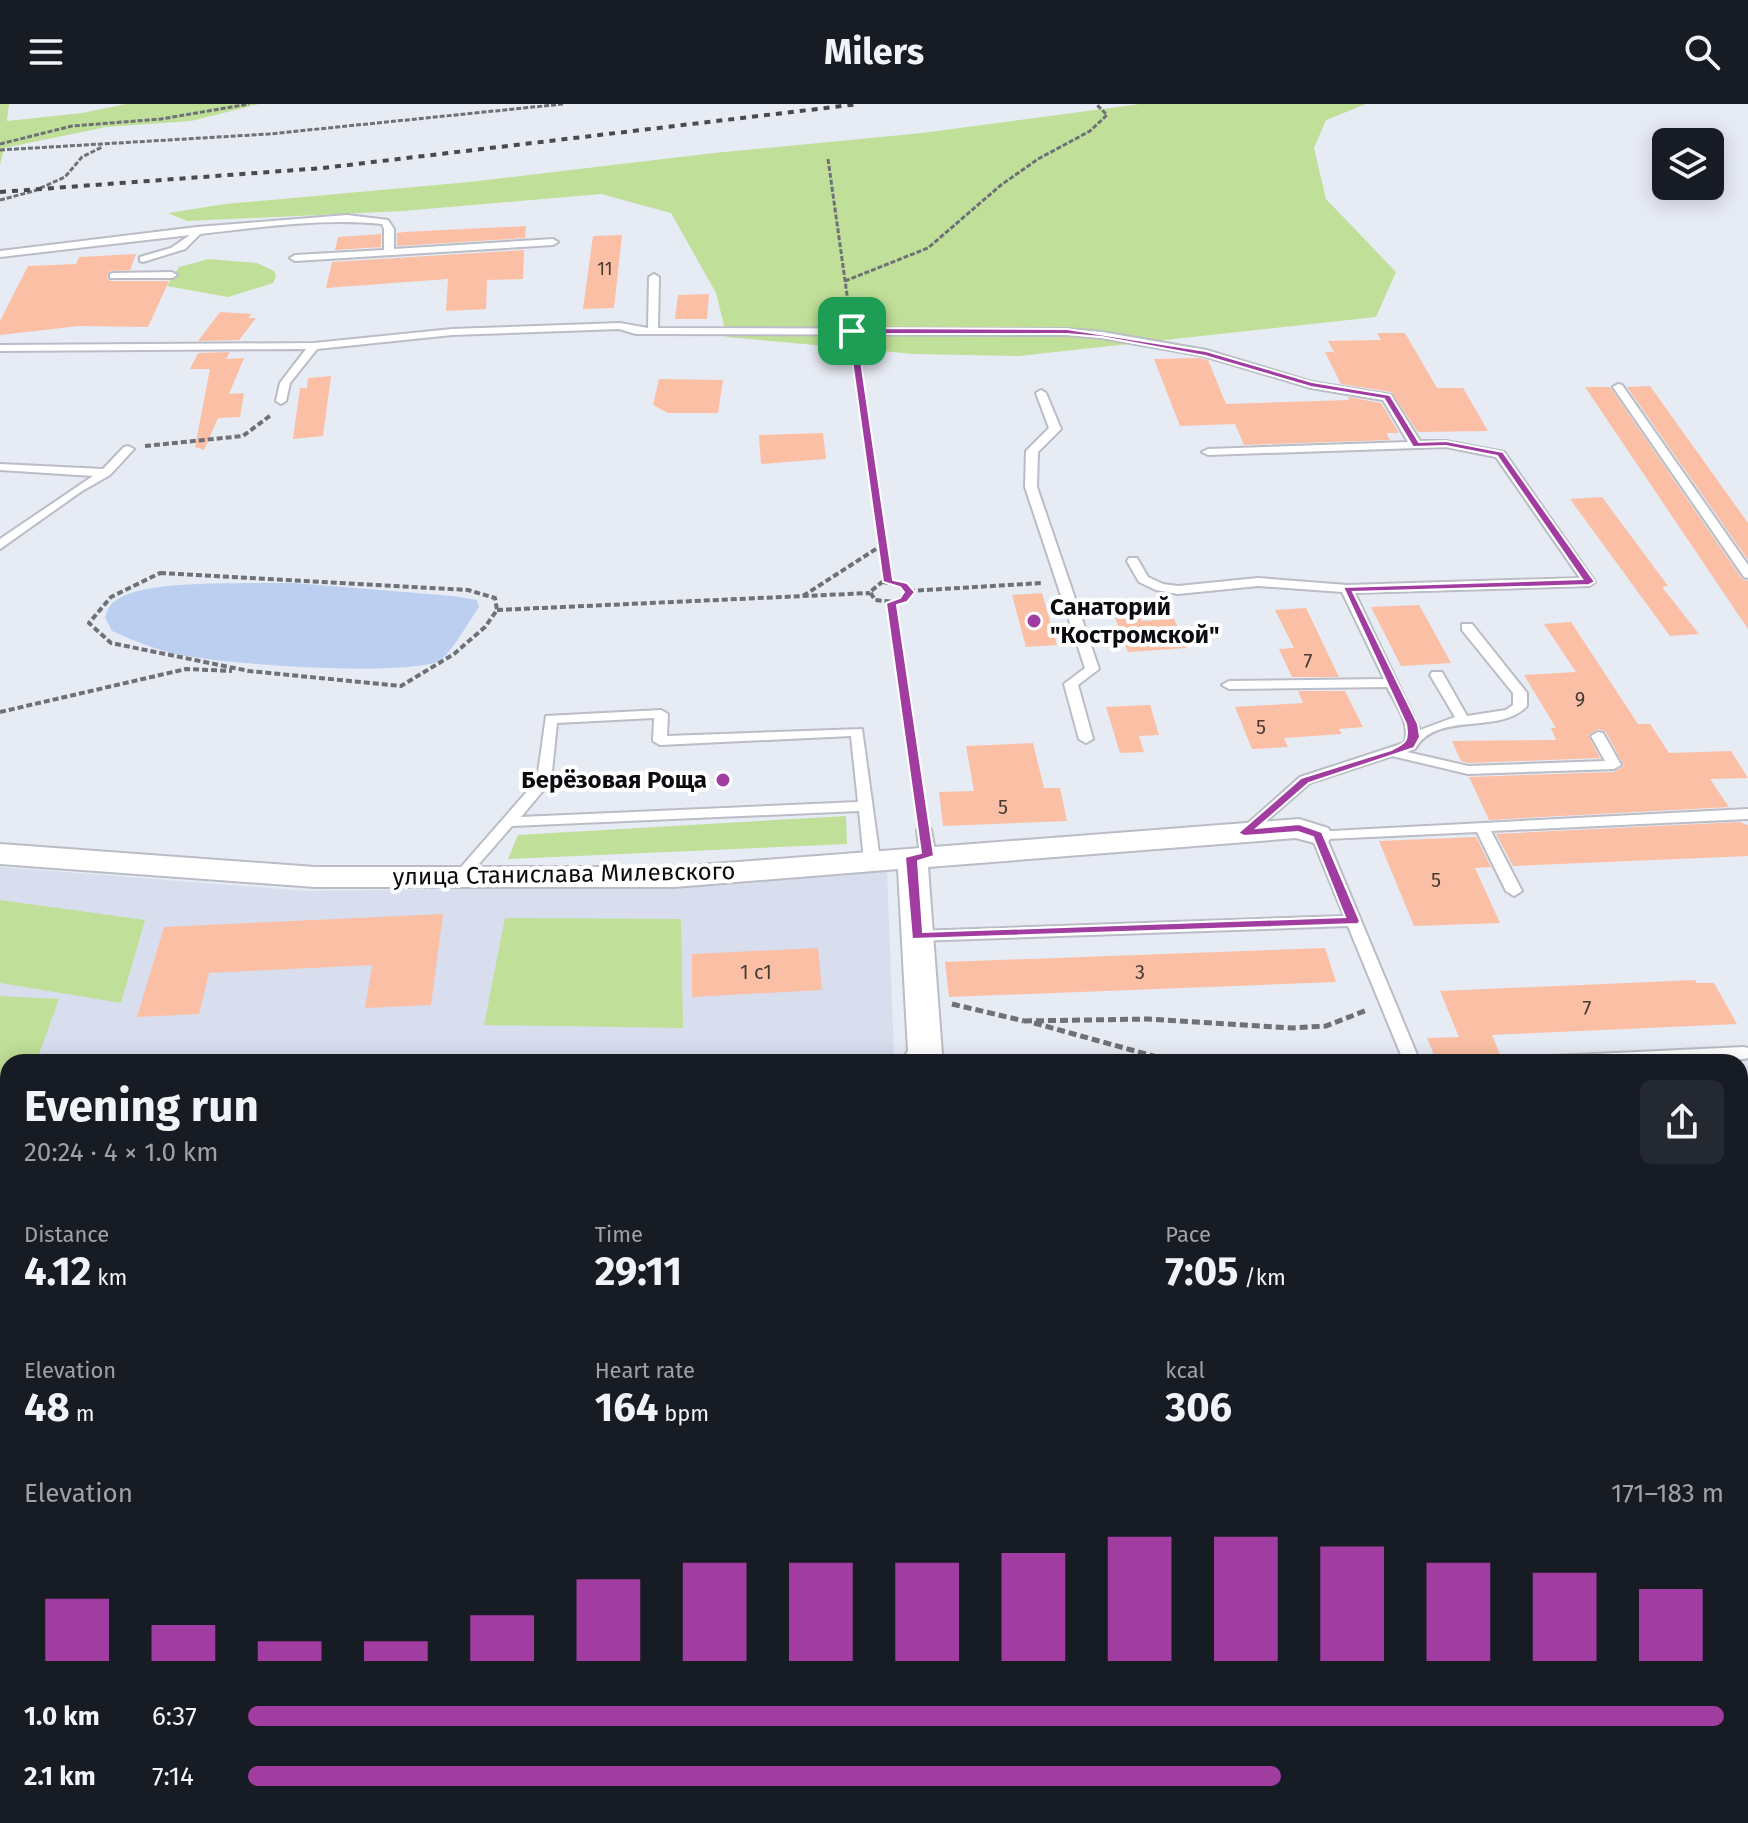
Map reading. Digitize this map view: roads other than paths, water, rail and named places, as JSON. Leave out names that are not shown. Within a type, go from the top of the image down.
[{"type":"street","name":"улица Станислава Милевского","points":[[0,854],[315,877],[674,877],[872,860],[921,848],[1299,828],[1318,835]]},
{"type":"street","points":[[921,848],[917,936],[922,1054]]},
{"type":"lane","points":[[0,254],[291,221],[366,219],[385,222],[389,229],[389,251]]},
{"type":"lane","points":[[143,259],[184,247],[192,242],[197,230]]},
{"type":"lane","points":[[295,258],[553,242]]},
{"type":"lane","points":[[136,276],[147,247]]},
{"type":"lane","points":[[113,276],[172,275]]},
{"type":"lane","points":[[653,331],[654,277]]},
{"type":"lane","points":[[0,348],[314,346],[452,332],[620,326],[653,331],[1067,332],[1206,353],[1311,385],[1387,397],[1416,445]]},
{"type":"lane","points":[[281,401],[285,383],[314,346]]},
{"type":"lane","points":[[1618,387],[1748,574]]},
{"type":"lane","points":[[1041,393],[1055,429],[1032,451],[1031,487],[1092,669],[1071,684],[1086,739]]},
{"type":"lane","points":[[1133,561],[1143,579],[1160,587],[1178,590],[1258,582],[1347,589],[1589,582],[1500,454],[1446,444],[1208,452]]},
{"type":"lane","points":[[0,545],[106,473],[128,449]]},
{"type":"lane","points":[[0,467],[106,473]]},
{"type":"lane","points":[[1244,833],[1305,780],[1395,753],[1410,746],[1414,737],[1412,724],[1347,589]]},
{"type":"lane","points":[[1414,737],[1438,726],[1463,720],[1510,714],[1520,706],[1520,693],[1467,627]]},
{"type":"lane","points":[[1437,675],[1463,720]]},
{"type":"lane","points":[[1229,685],[1393,683]]},
{"type":"lane","points":[[460,877],[544,781],[551,719],[661,714],[660,741],[857,732],[872,860]]},
{"type":"lane","points":[[1395,753],[1468,770],[1614,765],[1598,736]]},
{"type":"lane","points":[[508,822],[865,806]]},
{"type":"lane","points":[[1409,1054],[1318,835],[1748,814]]},
{"type":"lane","points":[[1482,827],[1514,891]]},
{"type":"lane","points":[[917,936],[1353,921]]},
{"type":"lane","points":[[1723,1054],[1744,1053]]},
{"type":"water","points":[[294,583],[453,596],[477,600],[479,607],[454,645],[439,661],[389,668],[268,665],[198,658],[143,644],[112,631],[105,617],[110,606],[120,598],[153,588],[194,584]]},
{"type":"railway","points":[[0,192],[323,168],[859,104]]},
{"type":"place","name":"Санаторий \"Костромской\"","points":[[1034,621]]},
{"type":"place","name":"Берёзовая Роща","points":[[723,780]]}]
